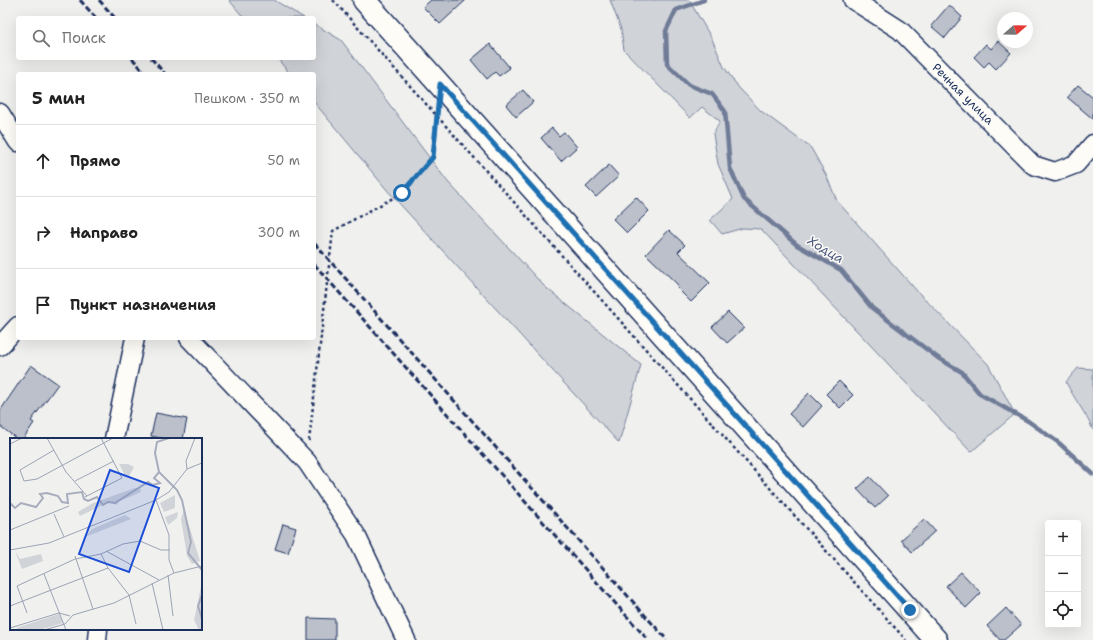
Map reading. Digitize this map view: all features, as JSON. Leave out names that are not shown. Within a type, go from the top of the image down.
[{"type":"street","points":[[364,0],[936,640]]},
{"type":"street","name":"Речная улица","points":[[854,0],[900,30],[1033,165],[1055,172],[1076,164],[1093,144]]},
{"type":"street","points":[[0,113],[16,139]]},
{"type":"street","points":[[0,346],[16,328]]},
{"type":"street","points":[[114,438],[135,340]]},
{"type":"street","points":[[191,340],[307,462],[356,535],[406,640]]},
{"type":"path","points":[[333,0],[906,640]]},
{"type":"path","points":[[307,462],[333,231],[402,193],[433,157],[440,84]]},
{"type":"shaded area","points":[[229,0],[274,0],[301,16],[242,16]]},
{"type":"shaded area","points":[[610,0],[689,0],[712,39],[724,67],[739,88],[761,111],[811,148],[826,175],[837,201],[917,291],[988,364],[1015,414],[971,452],[761,229],[743,228],[722,234],[710,220],[733,199],[718,164],[713,134],[720,121],[702,107],[690,118],[624,50],[621,29]]},
{"type":"shaded area","points":[[316,25],[341,40],[447,181],[544,286],[641,365],[619,443],[387,190],[316,104],[316,72],[288,72],[279,60],[316,60]]},
{"type":"shaded area","points":[[1078,368],[1093,369],[1093,430],[1066,382]]},
{"type":"building","points":[[431,0],[466,0],[440,24],[423,7]]},
{"type":"building","points":[[949,5],[962,17],[945,38],[931,26]]},
{"type":"building","points":[[997,42],[997,48],[1006,48],[1011,53],[996,69],[989,62],[984,67],[974,57],[986,44],[991,49]]},
{"type":"building","points":[[490,44],[510,68],[499,76],[495,72],[487,79],[471,60]]},
{"type":"building","points":[[1078,85],[1093,97],[1093,119],[1067,97]]},
{"type":"building","points":[[523,90],[533,102],[516,117],[506,105]]},
{"type":"building","points":[[552,128],[559,136],[564,132],[577,147],[561,161],[541,138]]},
{"type":"building","points":[[609,165],[619,176],[596,197],[586,187]]},
{"type":"building","points":[[636,197],[649,211],[627,233],[613,219]]},
{"type":"building","points":[[669,230],[685,245],[678,252],[710,283],[691,302],[676,287],[678,285],[646,254]]},
{"type":"building","points":[[728,312],[744,328],[727,343],[712,327]]},
{"type":"building","points":[[31,365],[58,384],[31,421],[34,423],[24,438],[16,438],[0,426],[0,411]]},
{"type":"building","points":[[839,381],[853,395],[840,408],[826,394]]},
{"type":"building","points":[[809,393],[822,406],[803,427],[789,414]]},
{"type":"building","points":[[156,413],[187,419],[183,438],[161,438],[151,436]]},
{"type":"building","points":[[870,477],[888,496],[875,508],[857,489]]},
{"type":"building","points":[[924,519],[935,531],[912,552],[901,540]]},
{"type":"building","points":[[283,524],[296,528],[288,553],[275,549]]},
{"type":"building","points":[[961,572],[981,593],[966,608],[946,586]]},
{"type":"building","points":[[1006,608],[1021,625],[1004,640],[1000,640],[987,626]]},
{"type":"building","points":[[308,618],[335,619],[335,640],[308,640]]},
{"type":"waterway","name":"Ходца","points":[[704,0],[676,10],[666,31],[667,64],[689,85],[712,94],[725,111],[730,168],[744,199],[797,245],[841,270],[872,308],[938,358],[962,372],[980,394],[1028,421],[1059,443],[1093,474]]},
{"type":"railway","points":[[80,0],[94,16]]},
{"type":"railway","points":[[99,0],[113,16]]},
{"type":"railway","points":[[134,60],[144,72]]},
{"type":"railway","points":[[153,60],[163,72]]},
{"type":"railway","points":[[316,245],[667,640]]},
{"type":"railway","points":[[316,266],[648,640]]},
{"type":"route","points":[[402,193],[433,157],[440,84],[910,610]]}]
